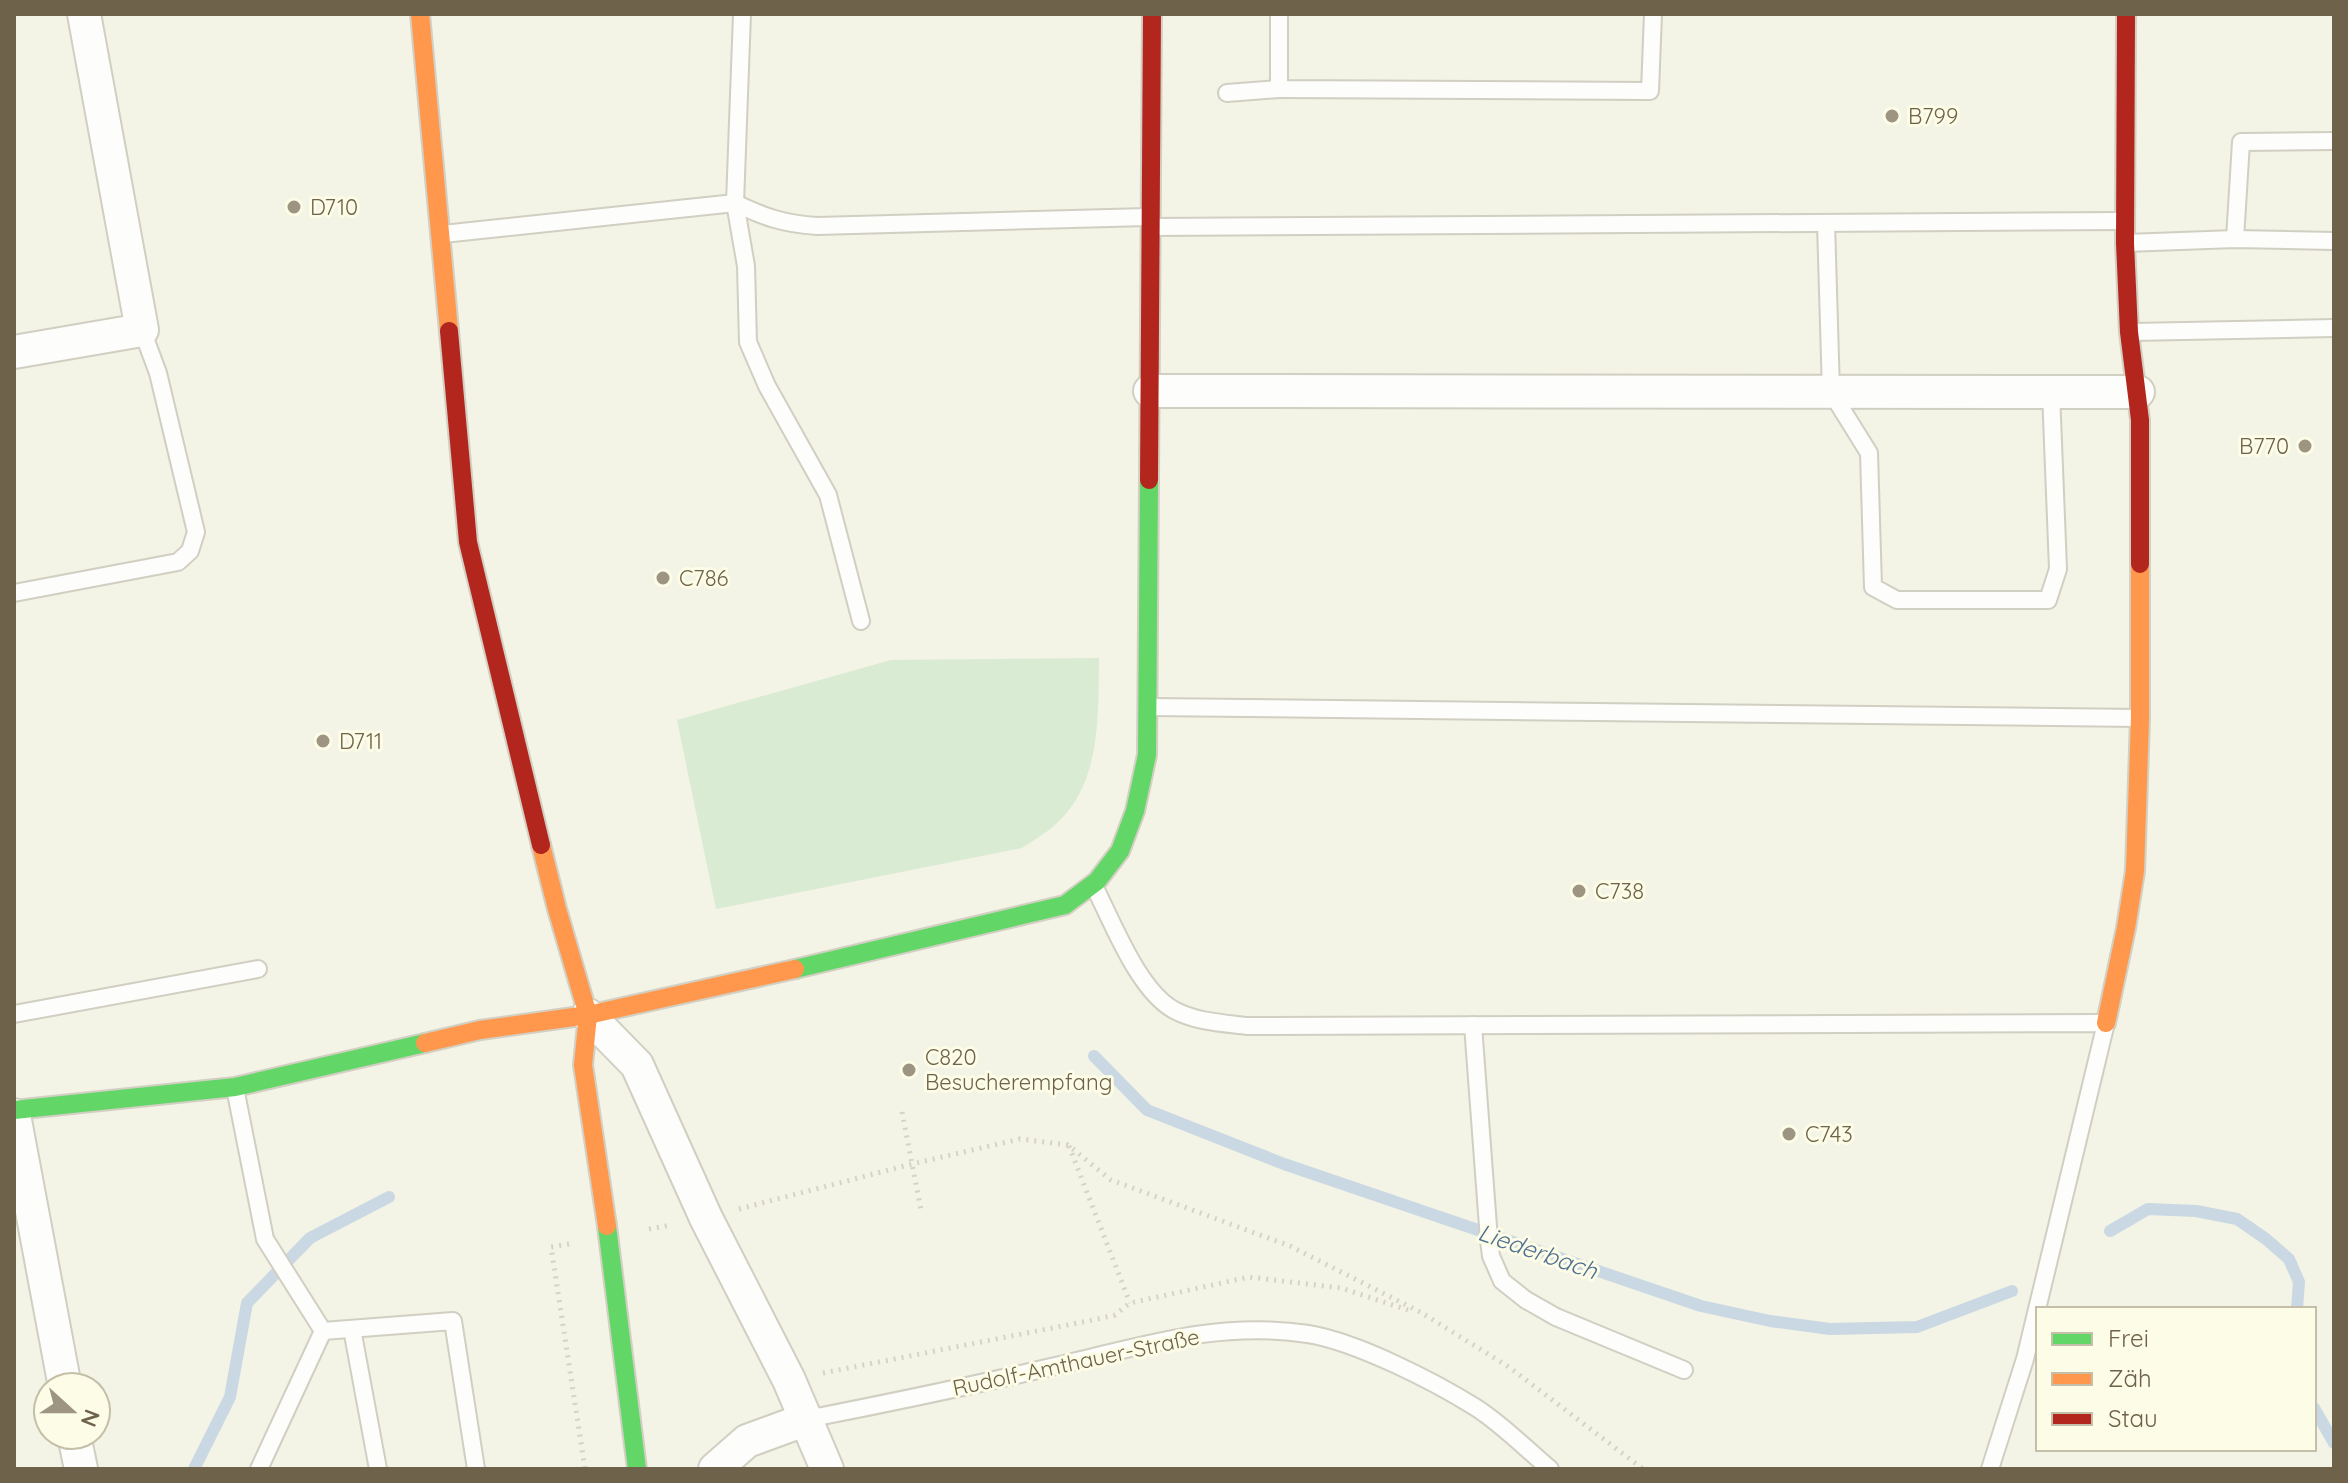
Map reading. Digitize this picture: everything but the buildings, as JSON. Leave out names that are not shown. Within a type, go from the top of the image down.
[{"type":"street","points":[[14,352],[142,330],[84,14]]},
{"type":"street","points":[[420,14],[468,542],[557,909],[588,1015],[583,1065],[609,1237],[637,1469]]},
{"type":"street","points":[[62,1371],[14,1113],[235,1087],[480,1030],[588,1015],[729,985],[1065,905],[1093,885],[1114,862],[1132,825],[1147,755],[1152,14]]},
{"type":"street","points":[[2106,1023],[2135,871],[2140,718],[2140,420],[2129,332],[2125,243],[2126,14]]},
{"type":"street","points":[[1150,391],[2138,392]]},
{"type":"street","points":[[588,1015],[637,1065],[706,1218],[789,1380],[827,1469]]},
{"type":"street","points":[[715,1469],[747,1441],[807,1419]]},
{"type":"lane","points":[[742,14],[735,203],[746,266],[748,342],[767,386],[828,495],[861,621]]},
{"type":"lane","points":[[1279,14],[1279,89]]},
{"type":"lane","points":[[1227,93],[1279,89],[1650,91],[1653,14]]},
{"type":"lane","points":[[2235,239],[2241,142],[2334,141]]},
{"type":"lane","points":[[441,235],[735,203],[764,217],[789,224],[817,226],[1149,222],[2126,221]]},
{"type":"lane","points":[[1826,223],[1831,392],[1869,453],[1873,587],[1897,600],[2048,600],[2058,569],[2051,392]]},
{"type":"lane","points":[[2125,243],[2235,239],[2334,241]]},
{"type":"lane","points":[[2129,332],[2334,328]]},
{"type":"lane","points":[[14,593],[178,562],[190,551],[196,532],[158,373],[142,330]]},
{"type":"lane","points":[[1148,707],[2140,718]]},
{"type":"lane","points":[[1093,885],[1143,983],[1173,1010],[1209,1022],[1247,1026],[2106,1023],[2038,1307]]},
{"type":"lane","points":[[14,1014],[258,969]]},
{"type":"lane","points":[[1473,1025],[1491,1256],[1502,1281],[1526,1300],[1556,1317],[1684,1370]]},
{"type":"lane","points":[[235,1087],[265,1239],[323,1331]]},
{"type":"lane","points":[[1990,1469],[2036,1313]]},
{"type":"lane","points":[[323,1331],[453,1321],[476,1469]]},
{"type":"lane","points":[[352,1329],[378,1469]]},
{"type":"lane","name":"Rudolf-Amthauer-Straße","points":[[807,1419],[1122,1351],[1164,1339],[1216,1331],[1254,1330],[1310,1334],[1362,1350],[1476,1408],[1550,1469]]},
{"type":"lane","points":[[259,1469],[323,1331]]},
{"type":"path","points":[[902,1112],[921,1210]]},
{"type":"path","points":[[585,1469],[551,1247],[706,1218],[1020,1139],[1068,1145],[1111,1180],[1290,1246],[1426,1315]]},
{"type":"path","points":[[1068,1145],[1130,1303]]},
{"type":"green space","points":[[1099,658],[1095,745],[1083,787],[1054,826],[1036,839],[1022,848],[716,909],[677,720],[891,660]]},
{"type":"waterway","name":"Liederbach","points":[[1094,1056],[1147,1110],[1284,1164],[1701,1306],[1770,1321],[1830,1329],[1917,1327],[2012,1291]]},
{"type":"waterway","name":"Liederbach","points":[[194,1469],[230,1397],[247,1303],[310,1238],[389,1197]]},
{"type":"waterway","name":"Liederbach","points":[[2110,1231],[2148,1209],[2196,1211],[2237,1219],[2289,1259],[2299,1282],[2297,1307]]},
{"type":"waterway","name":"Liederbach","points":[[2316,1412],[2334,1443]]},
{"type":"traffic: fast","points":[[795,969],[1065,905],[1097,881],[1120,851],[1135,811],[1147,755],[1149,480]]},
{"type":"traffic: fast","points":[[14,1110],[235,1087],[425,1043]]},
{"type":"traffic: fast","points":[[607,1226],[637,1469]]},
{"type":"traffic: slow","points":[[420,14],[449,331]]},
{"type":"traffic: slow","points":[[2106,1023],[2135,871],[2140,718],[2140,564]]},
{"type":"traffic: slow","points":[[541,845],[588,1015],[583,1065],[607,1226]]},
{"type":"traffic: slow","points":[[425,1043],[480,1030],[588,1015],[795,969]]},
{"type":"traffic: jam","points":[[1149,480],[1152,14]]},
{"type":"traffic: jam","points":[[2126,14],[2125,243],[2129,332],[2140,420],[2140,564]]},
{"type":"traffic: jam","points":[[449,331],[468,542],[541,845]]},
{"type":"place","name":"B799","points":[[1892,116]]},
{"type":"place","name":"D710","points":[[294,207]]},
{"type":"place","name":"B770","points":[[2305,446]]},
{"type":"place","name":"C786","points":[[663,578]]},
{"type":"place","name":"D711","points":[[323,741]]},
{"type":"place","name":"C738","points":[[1579,891]]},
{"type":"place","name":"C820 Besucherempfang","points":[[909,1070]]},
{"type":"place","name":"C743","points":[[1789,1134]]}]
